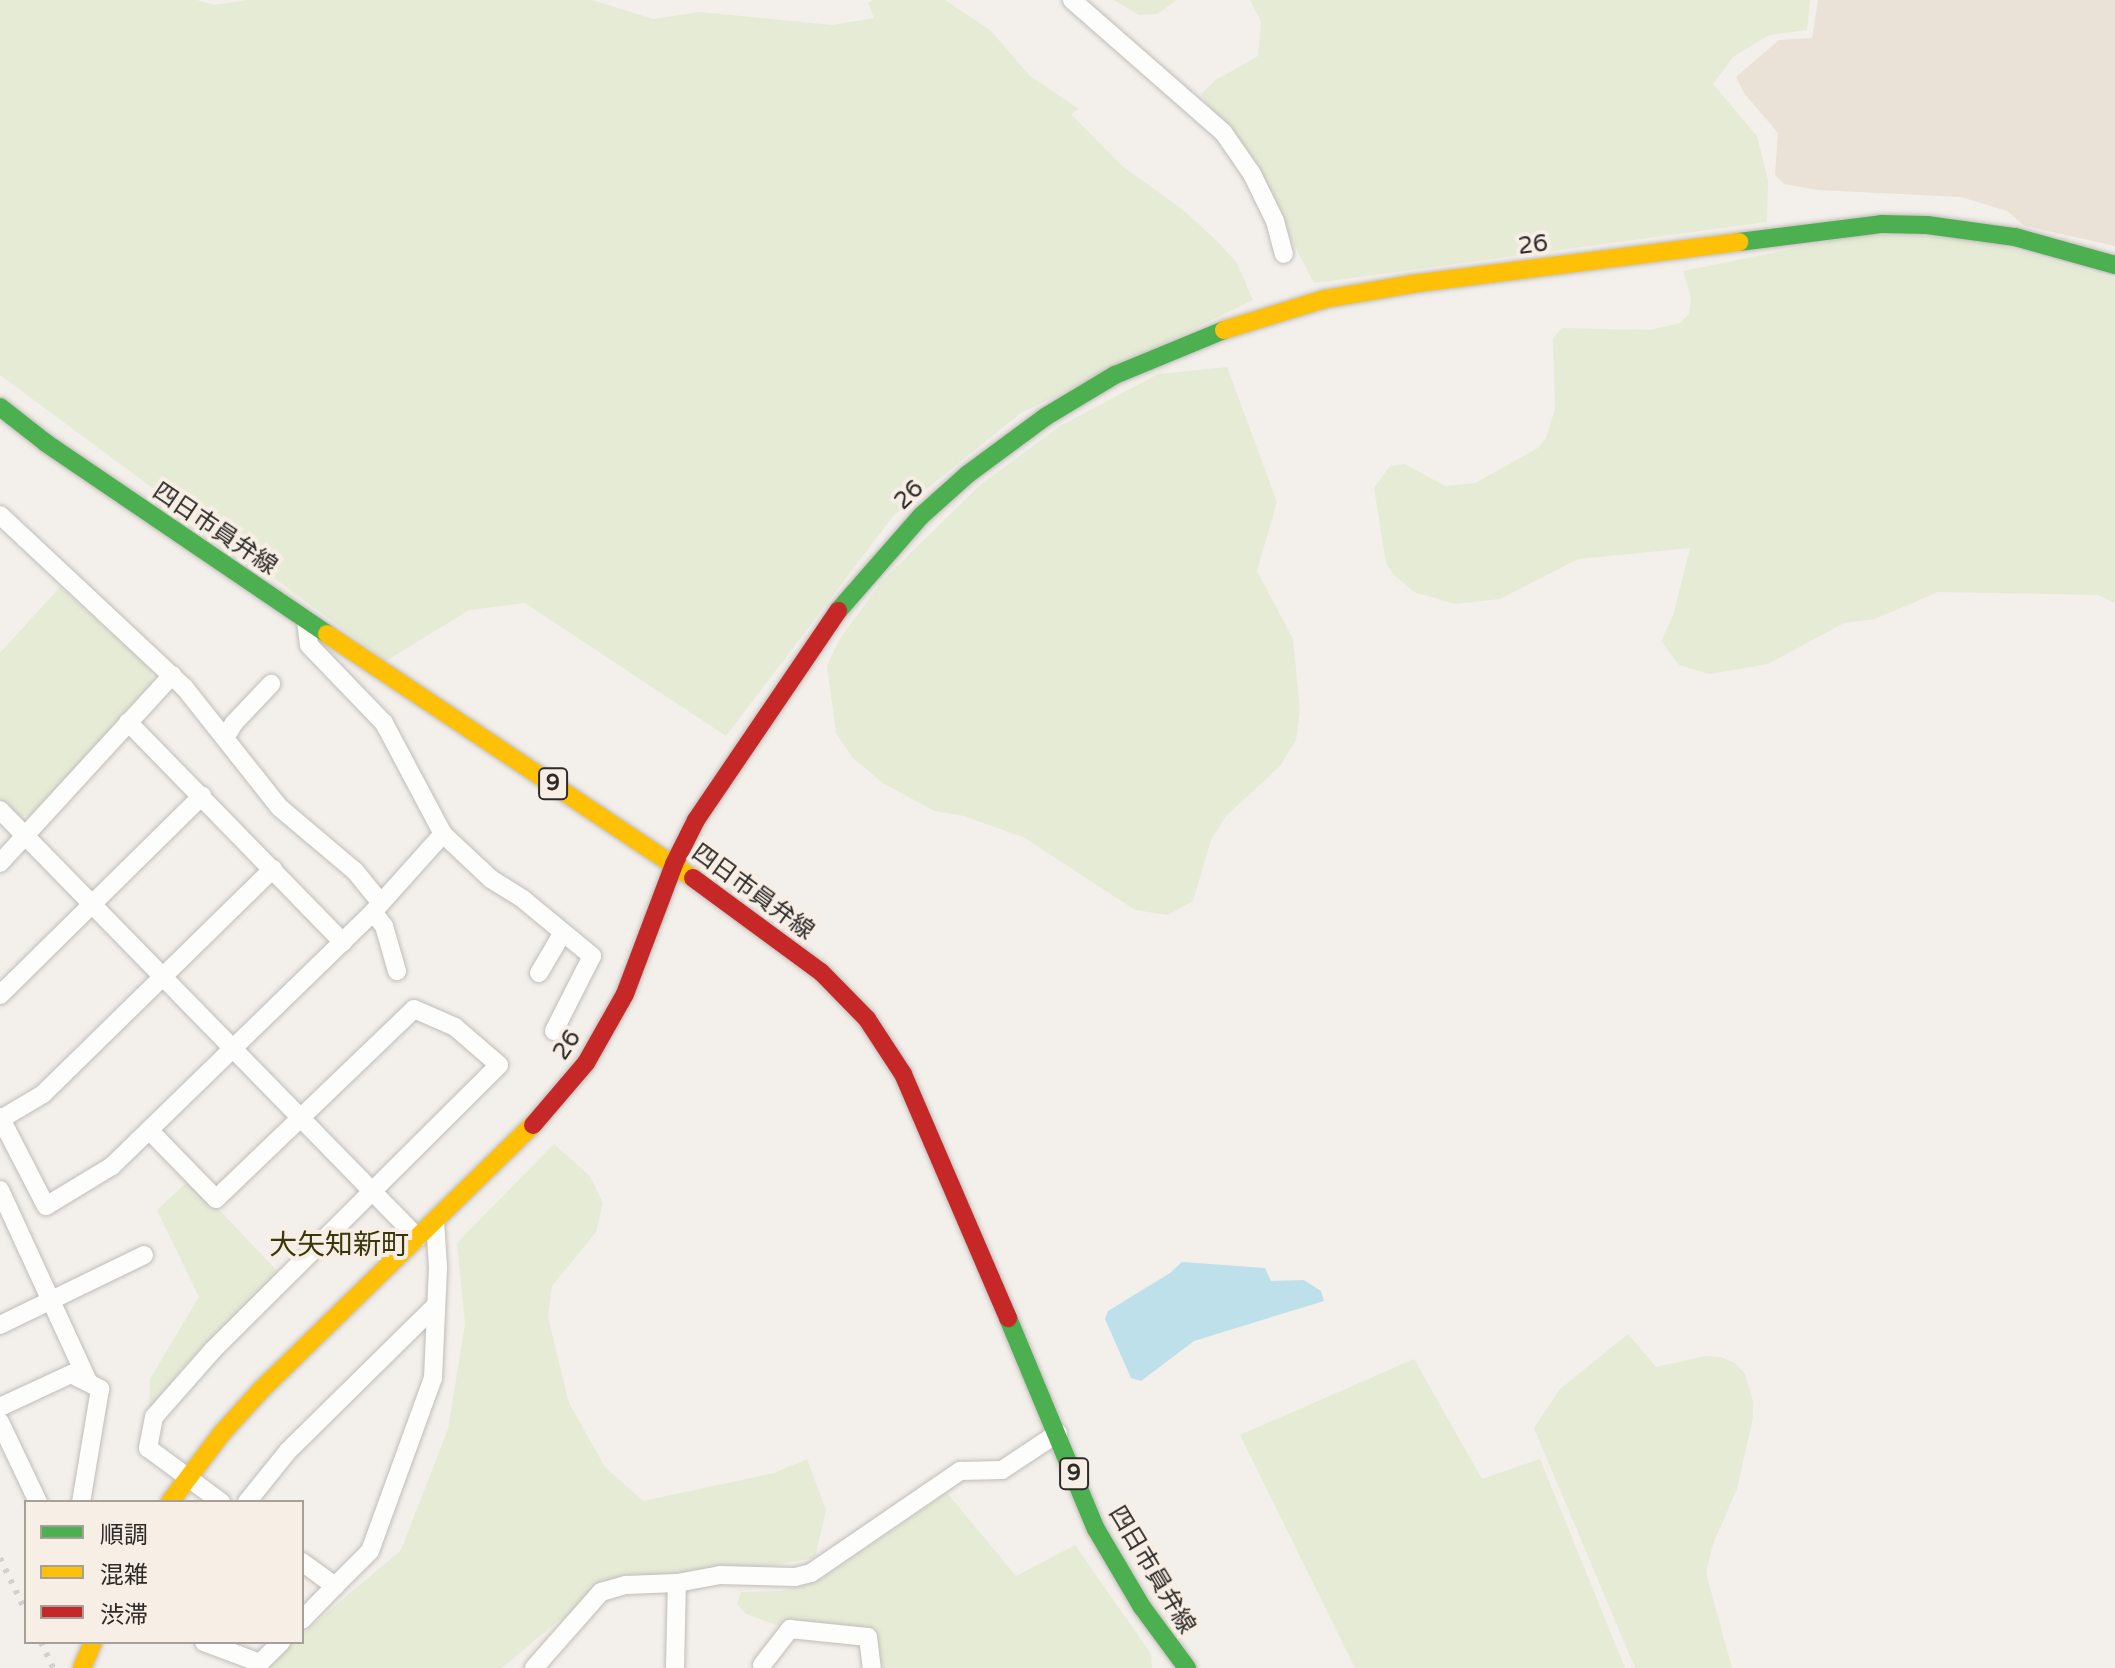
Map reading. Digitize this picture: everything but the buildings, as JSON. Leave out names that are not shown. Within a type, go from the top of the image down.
[{"type":"street","points":[[1072,0],[1223,132],[1275,221],[1284,254]]},
{"type":"street","name":"26","points":[[172,1500],[222,1433],[262,1389],[550,1108],[586,1063],[625,994],[674,864],[696,820],[819,635],[865,577],[921,516],[968,474],[1045,417],[1161,352],[1254,318],[1325,299],[1412,284],[1881,224],[1927,225],[2015,237],[2115,265]]},
{"type":"street","name":"四日市員弁線","points":[[0,407],[46,443],[306,620],[674,864],[821,972],[867,1019],[903,1074],[1058,1433],[1096,1529],[1171,1648],[1187,1668]]},
{"type":"street","points":[[0,515],[172,675],[279,807],[355,871],[377,907],[397,971]]},
{"type":"street","points":[[306,620],[309,645],[384,723],[443,834],[491,879],[524,900],[592,956],[554,1031]]},
{"type":"street","points":[[0,863],[172,675]]},
{"type":"street","points":[[225,738],[234,723],[271,684]]},
{"type":"street","points":[[128,722],[343,942]]},
{"type":"street","points":[[0,995],[202,796]]},
{"type":"street","points":[[0,810],[235,1047],[418,1238]]},
{"type":"street","points":[[273,869],[43,1094],[0,1118],[46,1206],[112,1166],[343,942],[443,834]]},
{"type":"street","points":[[539,973],[562,934]]},
{"type":"street","points":[[149,1130],[216,1199],[414,1009],[455,1027],[499,1065],[213,1350],[154,1417],[148,1448],[218,1500]]},
{"type":"street","points":[[0,1190],[88,1381]]},
{"type":"street","points":[[304,1618],[370,1551],[433,1378],[438,1267],[435,1221]]},
{"type":"street","points":[[0,1325],[144,1255]]},
{"type":"street","points":[[249,1500],[288,1451],[435,1306]]},
{"type":"street","points":[[0,1407],[71,1374],[100,1389],[81,1500]]},
{"type":"street","points":[[0,1422],[37,1500]]},
{"type":"street","points":[[534,1668],[601,1592],[626,1585],[677,1583],[720,1575],[782,1577],[811,1573],[960,1471],[1002,1470],[1058,1433]]},
{"type":"street","points":[[304,1563],[335,1586]]},
{"type":"street","points":[[675,1668],[677,1583]]},
{"type":"street","points":[[760,1667],[790,1629],[868,1637],[872,1668]]},
{"type":"street","points":[[82,1668],[92,1644]]},
{"type":"street","points":[[209,1644],[260,1663],[279,1644]]},
{"type":"street","points":[[1165,1668],[1171,1648]]},
{"type":"shaded area","points":[[1818,0],[2115,0],[2115,246],[2025,226],[2007,211],[1961,197],[1818,190],[1784,184],[1775,175],[1778,133],[1744,93],[1736,77],[1779,40],[1812,38]]},
{"type":"green space","points":[[0,0],[197,0],[214,5],[248,0],[592,0],[653,19],[700,12],[832,25],[874,18],[868,3],[873,0],[945,0],[990,30],[1030,76],[1079,109],[1071,114],[1121,165],[1183,210],[1217,241],[1237,263],[1253,300],[1021,413],[894,515],[726,736],[525,603],[469,610],[386,661],[0,375]]},
{"type":"green space","points":[[1114,0],[1177,0],[1157,14],[1139,15]]},
{"type":"green space","points":[[1250,0],[1810,0],[1807,30],[1769,35],[1733,57],[1713,84],[1757,136],[1768,180],[1767,222],[1314,283],[1255,170],[1201,94],[1216,80],[1258,56],[1261,22]]},
{"type":"green space","points":[[1865,234],[1975,238],[2115,279],[2115,603],[2098,595],[1938,592],[1875,619],[1844,623],[1768,664],[1710,674],[1679,665],[1661,641],[1673,616],[1690,548],[1578,559],[1500,599],[1455,604],[1414,592],[1393,574],[1386,563],[1374,488],[1390,466],[1405,464],[1445,486],[1475,483],[1538,448],[1546,438],[1555,409],[1553,338],[1562,328],[1650,330],[1680,323],[1689,314],[1691,298],[1683,271]]},
{"type":"green space","points":[[1227,367],[1277,502],[1257,571],[1293,639],[1300,711],[1296,740],[1280,766],[1226,816],[1211,840],[1193,901],[1168,915],[1135,910],[1025,838],[964,816],[935,811],[884,784],[852,757],[836,733],[827,666],[839,640],[881,582],[980,485],[1060,426],[1158,374]]},
{"type":"green space","points":[[60,587],[151,669],[152,684],[33,815],[17,817],[0,799],[0,653]]},
{"type":"green space","points":[[554,1144],[590,1176],[603,1203],[596,1232],[552,1286],[548,1317],[569,1403],[605,1467],[643,1501],[774,1473],[807,1459],[826,1510],[815,1558],[610,1592],[558,1621],[502,1668],[263,1668],[291,1644],[304,1644],[304,1632],[401,1550],[448,1429],[465,1324],[457,1243]]},
{"type":"green space","points":[[190,1179],[279,1273],[182,1368],[149,1415],[150,1379],[199,1297],[157,1210]]},
{"type":"green space","points":[[1628,1334],[1656,1367],[1706,1356],[1720,1357],[1735,1363],[1745,1374],[1753,1401],[1753,1417],[1737,1489],[1713,1544],[1706,1573],[1732,1668],[1635,1668],[1534,1428],[1560,1389]]},
{"type":"green space","points":[[1414,1359],[1482,1479],[1540,1459],[1625,1668],[1355,1668],[1240,1435]]},
{"type":"green space","points":[[947,1493],[1016,1576],[1075,1545],[1151,1654],[1152,1668],[883,1668],[874,1631],[776,1625],[746,1614],[737,1604],[741,1592],[781,1591],[820,1580]]},
{"type":"water","points":[[1182,1262],[1265,1268],[1271,1281],[1304,1280],[1321,1291],[1324,1301],[1194,1341],[1141,1381],[1131,1378],[1105,1319],[1108,1311],[1170,1273]]},
{"type":"railway","points":[[0,1558],[24,1608]]},
{"type":"railway","points":[[42,1644],[53,1668]]},
{"type":"traffic: fast","points":[[1739,242],[1881,224],[1927,225],[2015,237],[2115,265]]},
{"type":"traffic: fast","points":[[838,611],[921,516],[968,474],[1045,417],[1115,375],[1224,330]]},
{"type":"traffic: fast","points":[[0,407],[46,443],[327,634]]},
{"type":"traffic: fast","points":[[1008,1318],[1096,1529],[1142,1607],[1187,1668]]},
{"type":"traffic: slow","points":[[1224,330],[1325,299],[1412,284],[1739,242]]},
{"type":"traffic: slow","points":[[327,634],[693,878]]},
{"type":"traffic: slow","points":[[172,1500],[222,1433],[262,1389],[533,1125]]},
{"type":"traffic: slow","points":[[82,1668],[92,1644]]},
{"type":"traffic: jam","points":[[533,1125],[586,1063],[625,994],[674,864],[696,820],[838,611]]},
{"type":"traffic: jam","points":[[693,878],[821,972],[867,1019],[903,1074],[1008,1318]]},
{"type":"district","name":"大矢知新町","points":[[339,1245]]}]
